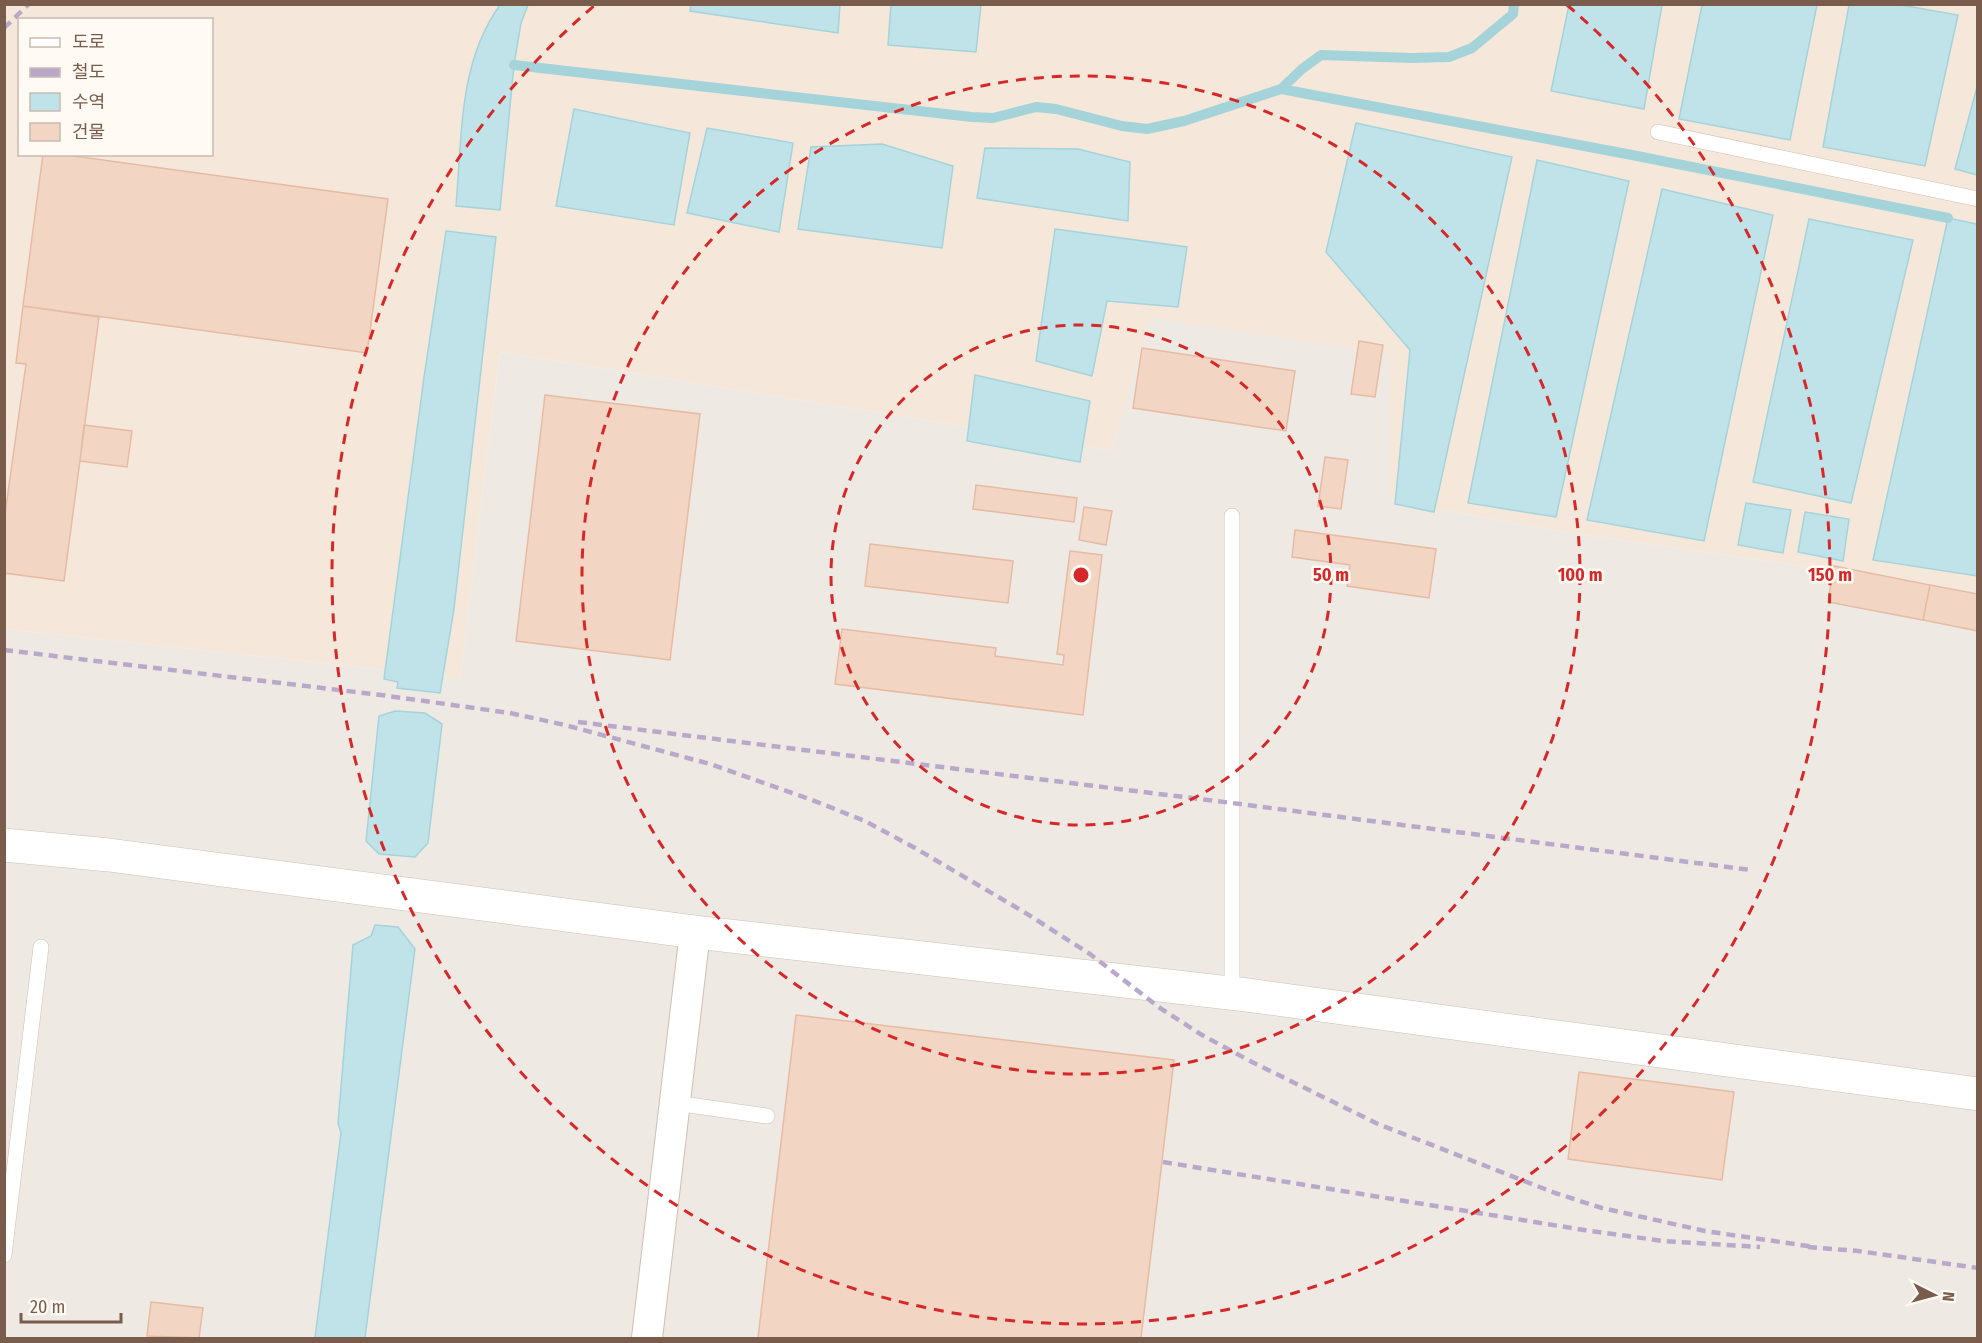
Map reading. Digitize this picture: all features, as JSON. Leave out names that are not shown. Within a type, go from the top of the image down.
[{"type":"street","points":[[4,845],[109,855],[695,932],[1232,993],[1977,1094]]},
{"type":"street","points":[[647,1338],[695,932]]},
{"type":"lane","points":[[1658,132],[1977,199]]},
{"type":"lane","points":[[1232,516],[1232,993]]},
{"type":"lane","points":[[4,1255],[41,947]]},
{"type":"lane","points":[[675,1103],[767,1116]]},
{"type":"shaded area","points":[[5,5],[1977,5],[1977,591],[1559,531],[1390,500],[1390,354],[1151,319],[1111,450],[500,352],[460,678],[5,629]]},
{"type":"shaded area","points":[[1151,318],[1390,354],[1390,500],[1559,531],[1977,591],[1977,1338],[5,1338],[5,629],[460,678],[500,352],[1111,450]]},
{"type":"water","points":[[840,4],[838,33],[690,11],[691,5]]},
{"type":"water","points":[[891,4],[981,5],[976,52],[888,45]]},
{"type":"water","points":[[500,5],[528,5],[521,23],[514,65],[500,210],[456,206],[461,127],[469,76],[486,27]]},
{"type":"water","points":[[1569,5],[1662,5],[1644,109],[1551,91]]},
{"type":"water","points":[[1702,5],[1817,5],[1790,140],[1679,119]]},
{"type":"water","points":[[1849,5],[1901,5],[1958,15],[1925,166],[1823,147]]},
{"type":"water","points":[[1977,87],[1977,175],[1955,169]]},
{"type":"water","points":[[574,109],[690,133],[674,225],[556,206]]},
{"type":"water","points":[[1356,123],[1512,157],[1434,512],[1395,504],[1410,350],[1326,252]]},
{"type":"water","points":[[707,128],[793,143],[779,232],[687,213]]},
{"type":"water","points":[[882,144],[953,166],[942,248],[798,229],[811,147]]},
{"type":"water","points":[[985,148],[1078,149],[1130,162],[1128,221],[977,198]]},
{"type":"water","points":[[1537,160],[1629,181],[1556,517],[1468,503]]},
{"type":"water","points":[[1662,189],[1773,215],[1704,541],[1587,520]]},
{"type":"water","points":[[1948,218],[1977,224],[1977,576],[1873,560]]},
{"type":"water","points":[[1809,219],[1913,240],[1851,503],[1753,482]]},
{"type":"water","points":[[1055,229],[1187,247],[1178,307],[1107,301],[1092,376],[1036,361]]},
{"type":"water","points":[[446,231],[496,237],[454,609],[440,693],[397,688],[398,682],[384,679]]},
{"type":"water","points":[[975,375],[1090,401],[1080,462],[967,441]]},
{"type":"water","points":[[1746,503],[1791,510],[1783,553],[1738,545]]},
{"type":"water","points":[[1805,512],[1849,519],[1843,561],[1798,552]]},
{"type":"water","points":[[395,711],[425,713],[442,724],[428,843],[415,857],[379,854],[366,841],[379,716]]},
{"type":"water","points":[[375,925],[398,927],[415,949],[365,1338],[315,1338],[341,1133],[338,1123],[353,945],[371,936]]},
{"type":"building","points":[[43,156],[74,156],[388,199],[367,353],[23,306]]},
{"type":"building","points":[[23,306],[99,317],[64,581],[4,573],[4,521],[26,364],[16,363]]},
{"type":"building","points":[[1359,341],[1383,345],[1375,397],[1351,394]]},
{"type":"building","points":[[1142,348],[1295,371],[1286,431],[1133,408]]},
{"type":"building","points":[[545,395],[700,414],[670,660],[516,641]]},
{"type":"building","points":[[84,425],[132,431],[127,467],[80,461]]},
{"type":"building","points":[[1325,457],[1348,460],[1341,509],[1318,506]]},
{"type":"building","points":[[976,485],[1077,498],[1074,522],[973,509]]},
{"type":"building","points":[[1084,507],[1112,511],[1106,545],[1079,540]]},
{"type":"building","points":[[1295,530],[1436,549],[1429,598],[1347,586],[1350,565],[1292,557]]},
{"type":"building","points":[[870,544],[1013,561],[1008,603],[865,586]]},
{"type":"building","points":[[1070,551],[1102,555],[1083,715],[835,684],[842,629],[996,648],[995,656],[1063,665],[1064,655],[1057,654]]},
{"type":"building","points":[[1834,566],[1930,585],[1923,620],[1828,602]]},
{"type":"building","points":[[1930,585],[1978,594],[1978,631],[1923,620]]},
{"type":"building","points":[[796,1015],[1174,1060],[1141,1338],[758,1338]]},
{"type":"building","points":[[1579,1072],[1734,1092],[1722,1180],[1568,1159]]},
{"type":"building","points":[[151,1302],[203,1308],[199,1338],[147,1336]]},
{"type":"waterway","points":[[514,65],[972,117],[993,118],[1036,107],[1056,109],[1122,126],[1147,129],[1184,121],[1281,89],[1321,55],[1449,57],[1472,48],[1513,14],[1514,4]]},
{"type":"waterway","points":[[1281,89],[1632,155],[1948,218]]},
{"type":"railway","points":[[4,28],[29,4]]},
{"type":"railway","points":[[4,650],[381,695],[510,713],[565,725],[710,764],[865,821],[1024,912],[1090,954],[1160,1008],[1202,1035],[1378,1124],[1555,1193],[1602,1208],[1705,1231],[1815,1247]]},
{"type":"railway","points":[[578,722],[1751,870]]},
{"type":"railway","points":[[1163,1162],[1584,1230],[1663,1241],[1760,1247]]},
{"type":"railway","points":[[1808,1247],[1858,1251],[1978,1268]]}]
